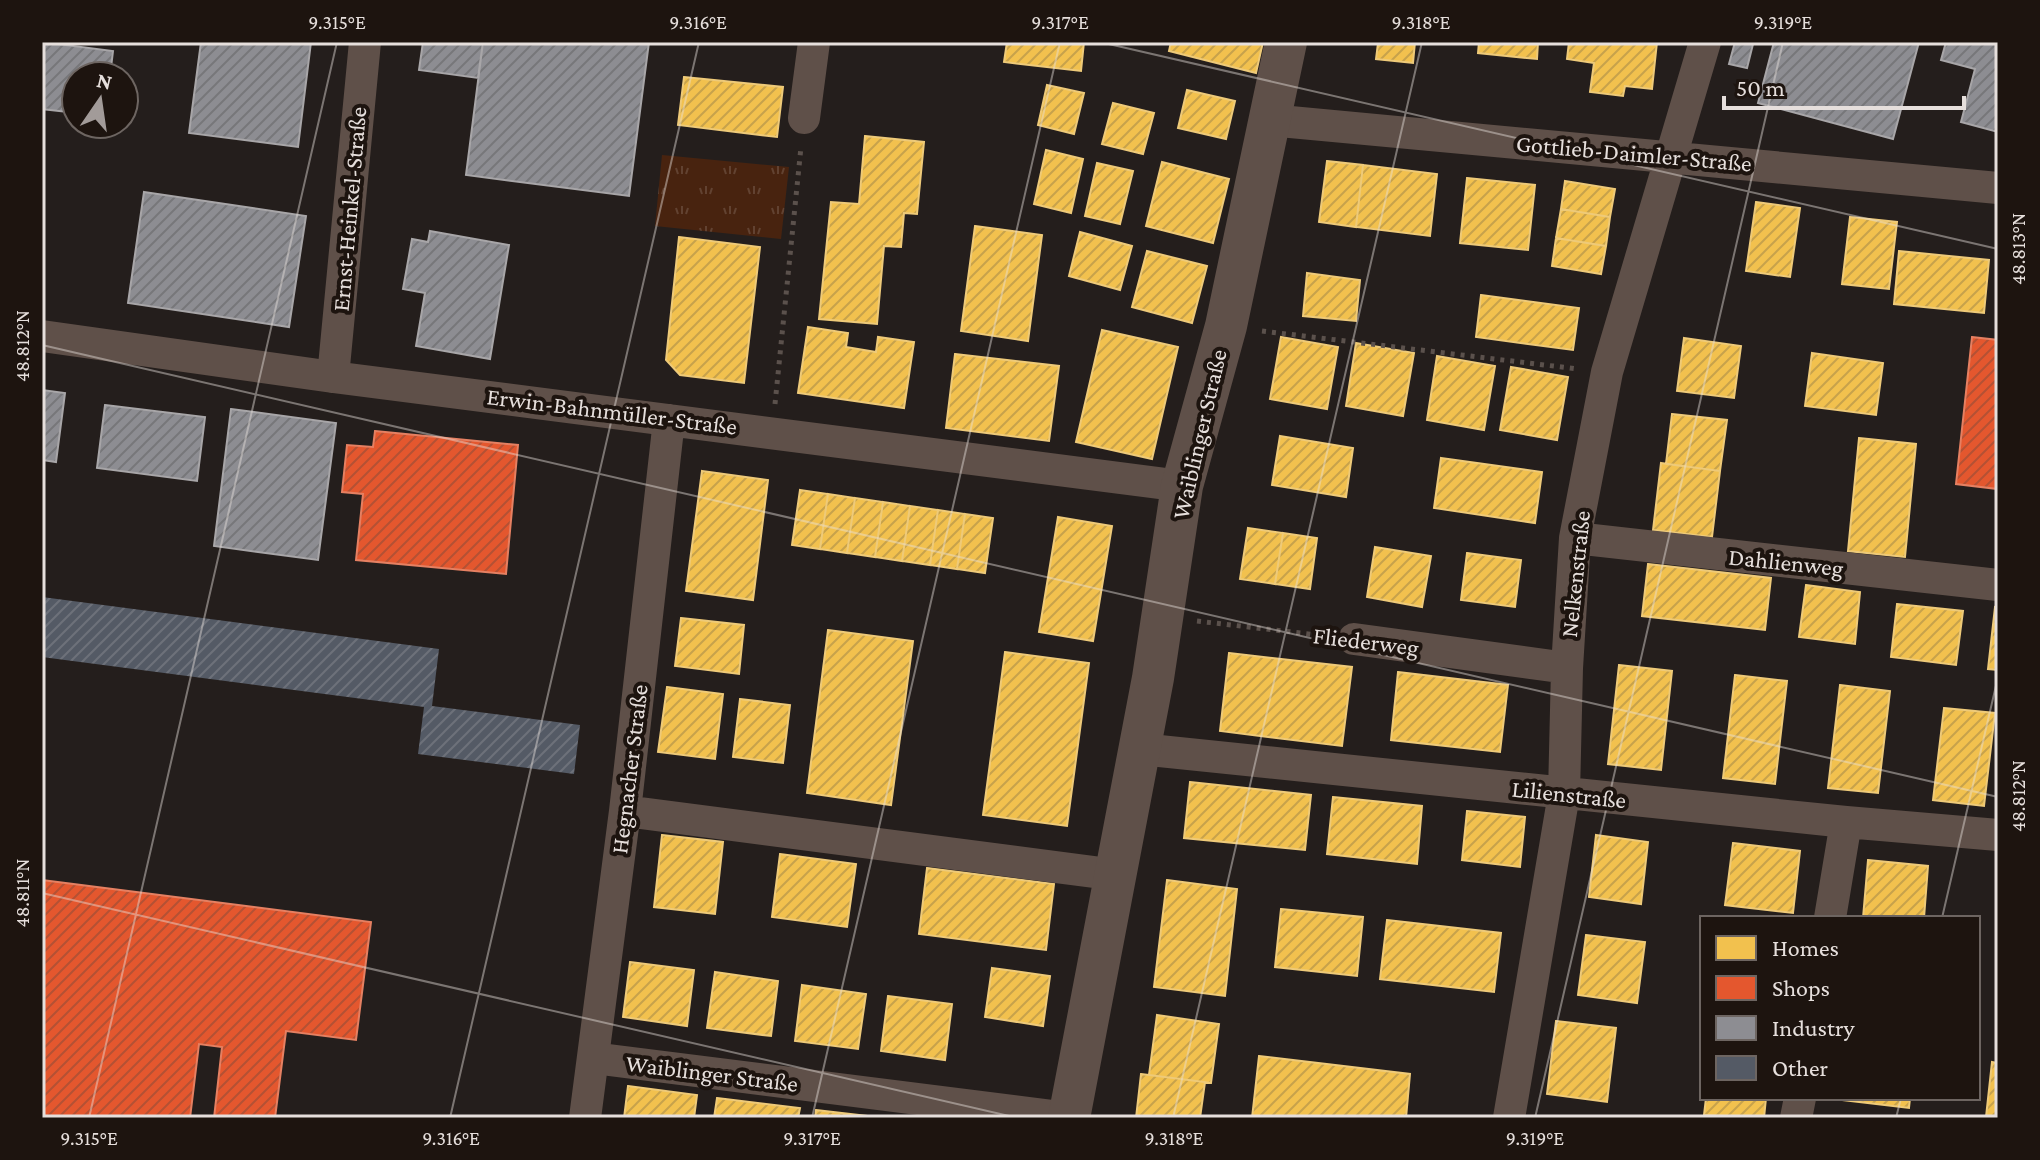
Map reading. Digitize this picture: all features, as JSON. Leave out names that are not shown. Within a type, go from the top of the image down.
[{"type":"street","name":"Ernst-Heinkel-Straße","points":[[333,377],[365,42]]},
{"type":"street","points":[[804,118],[814,42]]},
{"type":"street","name":"Waiblinger Straße","points":[[593,1058],[1069,1118],[1164,617],[1182,486],[1226,326],[1286,42]]},
{"type":"street","name":"Nelkenstraße","points":[[1509,1118],[1564,794],[1567,668],[1575,538],[1607,372],[1705,42]]},
{"type":"street","name":"Gottlieb-Daimler-Straße","points":[[1269,120],[1998,188]]},
{"type":"street","name":"Erwin-Bahnmüller-Straße","points":[[42,336],[333,377],[1182,486]]},
{"type":"street","name":"Hegnacher Straße","points":[[585,1118],[625,811],[669,420]]},
{"type":"street","name":"Dahlienweg","points":[[1575,538],[1998,585]]},
{"type":"street","name":"Fliederweg","points":[[1354,639],[1567,668]]},
{"type":"street","name":"Lilienstraße","points":[[1140,749],[1564,794],[1998,835]]},
{"type":"street","points":[[625,811],[1117,875]]},
{"type":"street","points":[[1830,916],[1846,822]]},
{"type":"path","points":[[772,432],[804,118]]},
{"type":"path","points":[[1226,326],[1607,372]]},
{"type":"path","name":"Fliederweg","points":[[1164,617],[1354,639]]},
{"type":"green space","points":[[662,155],[789,167],[781,239],[655,226]]},
{"type":"building: Homes","points":[[1007,42],[1084,42],[1081,71],[1004,62]]},
{"type":"building: Homes","points":[[1171,42],[1263,42],[1256,73],[1169,51]]},
{"type":"building: Homes","points":[[1371,42],[1415,42],[1413,63],[1376,59],[1378,43]]},
{"type":"building: Homes","points":[[1479,42],[1538,42],[1537,59],[1478,53]]},
{"type":"building: Homes","points":[[1569,42],[1657,42],[1652,89],[1625,86],[1623,96],[1590,92],[1594,63],[1567,59]]},
{"type":"building: Homes","points":[[684,77],[783,87],[777,137],[678,125]]},
{"type":"building: Homes","points":[[1047,85],[1084,93],[1074,134],[1038,125]]},
{"type":"building: Homes","points":[[1187,90],[1235,101],[1226,139],[1178,128]]},
{"type":"building: Homes","points":[[1113,103],[1154,113],[1143,154],[1102,144]]},
{"type":"building: Homes","points":[[865,136],[924,142],[917,214],[904,213],[901,247],[884,246],[877,324],[819,319],[831,202],[859,204]]},
{"type":"building: Homes","points":[[1046,150],[1083,159],[1071,213],[1034,204]]},
{"type":"building: Homes","points":[[1327,161],[1363,165],[1356,227],[1319,222]]},
{"type":"building: Homes","points":[[1162,162],[1229,179],[1213,243],[1146,226]]},
{"type":"building: Homes","points":[[1097,163],[1133,171],[1120,224],[1085,216]]},
{"type":"building: Homes","points":[[1363,165],[1437,174],[1430,236],[1356,227]]},
{"type":"building: Homes","points":[[1467,178],[1535,185],[1528,250],[1460,243]]},
{"type":"building: Homes","points":[[1565,181],[1615,189],[1610,217],[1561,209]]},
{"type":"building: Homes","points":[[1756,202],[1800,208],[1790,277],[1746,271]]},
{"type":"building: Homes","points":[[1561,209],[1610,217],[1606,246],[1556,238]]},
{"type":"building: Homes","points":[[1850,217],[1897,222],[1889,289],[1842,284]]},
{"type":"building: Homes","points":[[975,226],[1042,235],[1028,341],[961,331]]},
{"type":"building: Homes","points":[[1080,232],[1132,246],[1120,290],[1069,276]]},
{"type":"building: Homes","points":[[679,237],[760,247],[744,383],[680,375],[666,360]]},
{"type":"building: Homes","points":[[1556,238],[1606,246],[1601,274],[1552,266]]},
{"type":"building: Homes","points":[[1147,251],[1207,266],[1192,323],[1132,307]]},
{"type":"building: Homes","points":[[1899,251],[1989,260],[1984,313],[1894,304]]},
{"type":"building: Homes","points":[[1307,273],[1360,280],[1356,321],[1303,316]]},
{"type":"building: Homes","points":[[1481,295],[1579,308],[1573,350],[1476,337]]},
{"type":"building: Homes","points":[[808,327],[848,333],[846,347],[876,352],[878,337],[914,342],[904,408],[798,393]]},
{"type":"building: Homes","points":[[1102,330],[1178,347],[1152,459],[1076,442]]},
{"type":"building: Homes","points":[[1281,337],[1338,347],[1327,409],[1270,399]]},
{"type":"building: Homes","points":[[1684,338],[1741,346],[1734,398],[1677,391]]},
{"type":"building: Homes","points":[[1356,343],[1414,353],[1403,416],[1346,406]]},
{"type":"building: Homes","points":[[1812,353],[1883,363],[1876,415],[1805,406]]},
{"type":"building: Homes","points":[[955,354],[1059,366],[1049,441],[946,428]]},
{"type":"building: Homes","points":[[1437,356],[1495,366],[1484,430],[1427,420]]},
{"type":"building: Homes","points":[[1511,367],[1568,377],[1557,440],[1500,430]]},
{"type":"building: Homes","points":[[1672,414],[1727,420],[1720,471],[1666,464]]},
{"type":"building: Homes","points":[[1280,436],[1353,448],[1346,497],[1272,485]]},
{"type":"building: Homes","points":[[1859,438],[1916,444],[1905,557],[1848,551]]},
{"type":"building: Homes","points":[[1441,458],[1542,472],[1535,523],[1434,508]]},
{"type":"building: Homes","points":[[1661,463],[1720,471],[1712,537],[1653,530]]},
{"type":"building: Homes","points":[[702,471],[768,480],[753,600],[686,591]]},
{"type":"building: Homes","points":[[800,490],[828,494],[820,549],[792,545]]},
{"type":"building: Homes","points":[[828,494],[855,498],[847,553],[820,549]]},
{"type":"building: Homes","points":[[855,498],[883,502],[875,557],[847,553]]},
{"type":"building: Homes","points":[[883,502],[910,506],[902,561],[875,557]]},
{"type":"building: Homes","points":[[910,506],[938,510],[930,565],[902,561]]},
{"type":"building: Homes","points":[[938,510],[965,514],[957,569],[930,565]]},
{"type":"building: Homes","points":[[965,514],[993,518],[985,573],[957,569]]},
{"type":"building: Homes","points":[[1058,517],[1112,526],[1093,641],[1039,632]]},
{"type":"building: Homes","points":[[1248,528],[1283,533],[1275,584],[1240,579]]},
{"type":"building: Homes","points":[[1283,533],[1317,538],[1310,589],[1275,584]]},
{"type":"building: Homes","points":[[1375,547],[1431,556],[1422,607],[1367,597]]},
{"type":"building: Homes","points":[[1467,553],[1521,560],[1515,607],[1461,600]]},
{"type":"building: Homes","points":[[1648,564],[1771,578],[1765,630],[1642,616]]},
{"type":"building: Homes","points":[[1806,585],[1860,592],[1855,644],[1799,637]]},
{"type":"building: Homes","points":[[1897,604],[1963,611],[1956,665],[1891,657]]},
{"type":"building: Homes","points":[[1995,607],[1998,608],[1998,670],[1988,669]]},
{"type":"building: Homes","points":[[681,618],[744,625],[739,674],[675,666]]},
{"type":"building: Homes","points":[[828,630],[913,641],[891,805],[807,793]]},
{"type":"building: Homes","points":[[1005,652],[1089,663],[1067,826],[983,815]]},
{"type":"building: Homes","points":[[1229,653],[1352,667],[1342,746],[1220,731]]},
{"type":"building: Homes","points":[[1619,665],[1672,671],[1661,770],[1608,764]]},
{"type":"building: Homes","points":[[1398,672],[1508,685],[1500,752],[1391,740]]},
{"type":"building: Homes","points":[[1735,675],[1787,681],[1775,784],[1723,778]]},
{"type":"building: Homes","points":[[1840,685],[1890,691],[1878,793],[1828,788]]},
{"type":"building: Homes","points":[[667,687],[723,694],[715,759],[658,752]]},
{"type":"building: Homes","points":[[740,699],[790,705],[783,763],[733,757]]},
{"type":"building: Homes","points":[[1944,708],[1995,713],[1984,806],[1933,800]]},
{"type":"building: Homes","points":[[1190,782],[1311,795],[1305,850],[1184,838]]},
{"type":"building: Homes","points":[[1333,797],[1422,806],[1417,864],[1327,854]]},
{"type":"building: Homes","points":[[1467,811],[1525,817],[1520,867],[1462,860]]},
{"type":"building: Homes","points":[[662,835],[723,842],[715,914],[654,907]]},
{"type":"building: Homes","points":[[1596,835],[1648,842],[1641,904],[1589,897]]},
{"type":"building: Homes","points":[[1733,843],[1800,851],[1793,913],[1725,905]]},
{"type":"building: Homes","points":[[780,854],[856,864],[847,927],[772,917]]},
{"type":"building: Homes","points":[[1868,860],[1928,866],[1924,916],[1863,916]]},
{"type":"building: Homes","points":[[927,868],[1054,884],[1046,950],[919,934]]},
{"type":"building: Homes","points":[[1167,880],[1237,889],[1225,996],[1154,987]]},
{"type":"building: Homes","points":[[1281,909],[1363,917],[1357,976],[1275,967]]},
{"type":"building: Homes","points":[[1387,920],[1501,933],[1494,992],[1380,979]]},
{"type":"building: Homes","points":[[1586,935],[1645,942],[1637,1003],[1578,995]]},
{"type":"building: Homes","points":[[630,962],[694,970],[687,1026],[623,1017]]},
{"type":"building: Homes","points":[[992,968],[1050,976],[1043,1026],[985,1017]]},
{"type":"building: Homes","points":[[715,972],[778,981],[771,1036],[707,1028]]},
{"type":"building: Homes","points":[[802,985],[866,994],[858,1049],[795,1041]]},
{"type":"building: Homes","points":[[888,996],[952,1004],[945,1060],[881,1051]]},
{"type":"building: Homes","points":[[1157,1015],[1219,1024],[1211,1083],[1149,1075]]},
{"type":"building: Homes","points":[[1556,1021],[1616,1028],[1607,1102],[1547,1094]]},
{"type":"building: Homes","points":[[1259,1056],[1410,1074],[1406,1118],[1252,1118]]},
{"type":"building: Homes","points":[[1992,1062],[1998,1063],[1998,1118],[1986,1117]]},
{"type":"building: Homes","points":[[1141,1074],[1205,1082],[1200,1118],[1136,1118]]},
{"type":"building: Homes","points":[[628,1086],[697,1095],[694,1118],[624,1118]]},
{"type":"building: Homes","points":[[717,1098],[800,1108],[798,1118],[714,1118]]},
{"type":"building: Homes","points":[[1706,1100],[1766,1100],[1764,1118],[1704,1115]]},
{"type":"building: Homes","points":[[1843,1100],[1910,1100],[1909,1108]]},
{"type":"building: Homes","points":[[816,1110],[885,1118],[815,1118]]},
{"type":"building: Shops","points":[[1972,337],[1998,340],[1998,489],[1956,484]]},
{"type":"building: Shops","points":[[375,431],[518,445],[506,574],[356,560],[363,494],[342,492],[347,445],[373,447]]},
{"type":"building: Shops","points":[[42,880],[371,922],[356,1040],[286,1031],[275,1118],[214,1118],[222,1047],[199,1044],[190,1118],[42,1118]]},
{"type":"building: Industry","points":[[42,42],[113,51],[112,60],[60,60],[60,111],[42,109]]},
{"type":"building: Industry","points":[[201,42],[311,42],[298,147],[189,133]]},
{"type":"building: Industry","points":[[423,42],[483,42],[478,78],[419,70]]},
{"type":"building: Industry","points":[[483,42],[649,42],[629,196],[466,175]]},
{"type":"building: Industry","points":[[1735,42],[1753,44],[1747,68],[1729,64]]},
{"type":"building: Industry","points":[[1774,42],[1919,42],[1893,139],[1758,103]]},
{"type":"building: Industry","points":[[1946,42],[1998,42],[1998,132],[1961,122],[1975,69],[1941,60]]},
{"type":"building: Industry","points":[[144,192],[306,216],[289,327],[128,303]]},
{"type":"building: Industry","points":[[430,231],[509,245],[490,359],[416,346],[425,293],[403,289],[412,239],[428,242]]},
{"type":"building: Industry","points":[[42,390],[65,393],[56,462],[42,460]]},
{"type":"building: Industry","points":[[105,405],[205,417],[197,481],[97,468]]},
{"type":"building: Industry","points":[[231,409],[336,423],[318,560],[214,546]]},
{"type":"building: Other","points":[[42,597],[439,649],[432,706],[580,725],[574,774],[418,754],[424,707],[42,657]]}]
